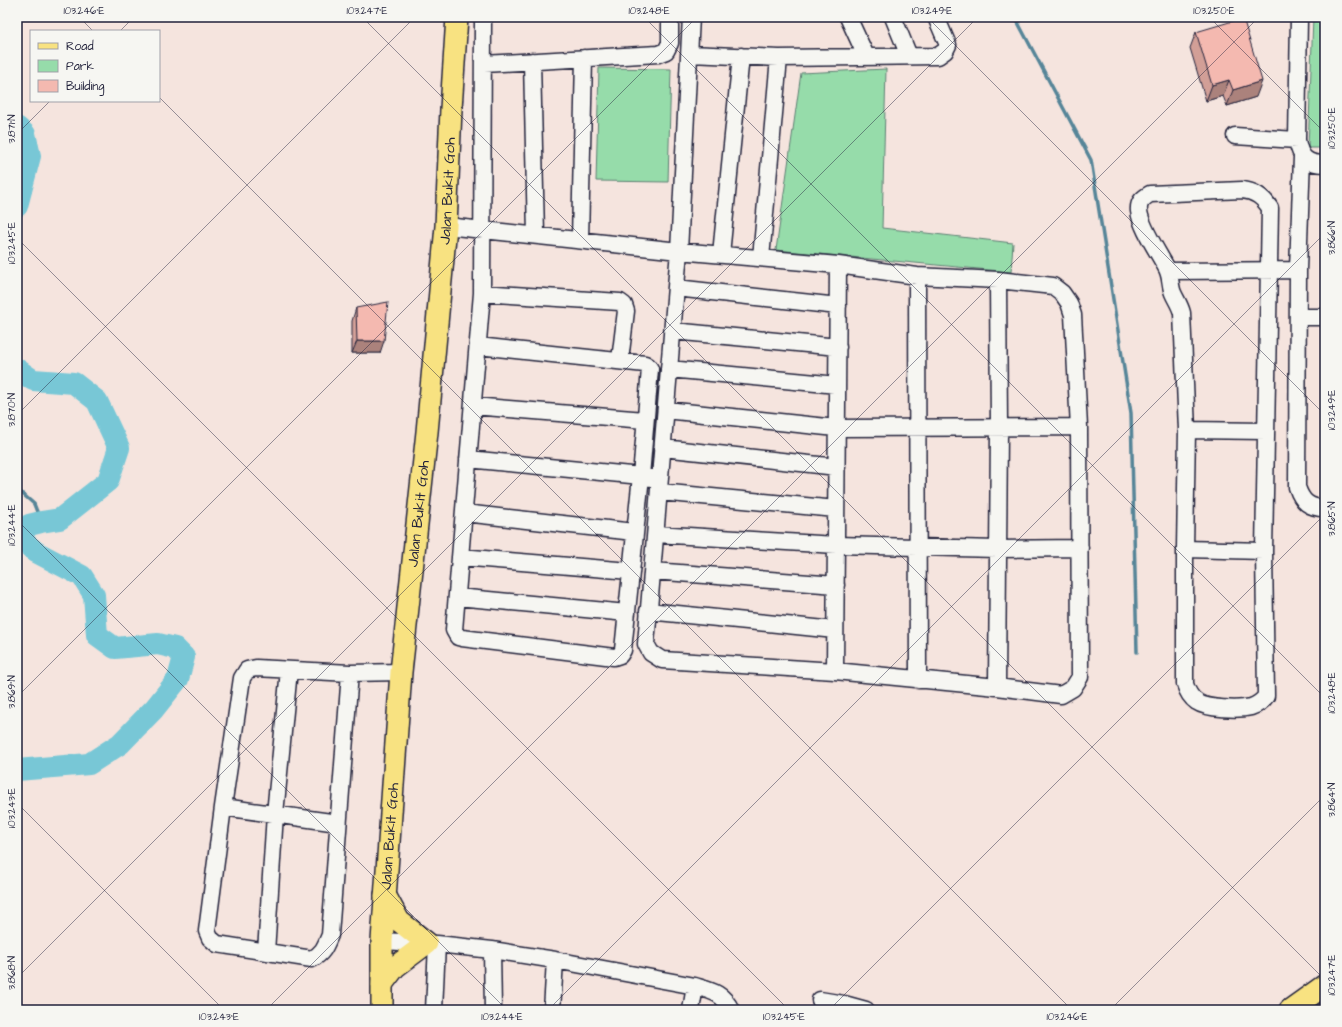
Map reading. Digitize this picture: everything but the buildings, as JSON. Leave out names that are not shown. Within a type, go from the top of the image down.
[{"type":"main road","name":"Jalan Bukit Goh","points":[[382,1010],[382,941],[401,672],[427,432],[446,226],[457,17]]},
{"type":"main road","points":[[382,984],[395,967],[432,943],[399,921],[385,896]]},
{"type":"main road","points":[[1290,1010],[1325,985]]},
{"type":"street","points":[[478,346],[620,360],[645,364],[650,369],[627,613],[623,650],[620,655],[614,657],[462,638],[458,637],[454,630],[482,293],[483,17]]},
{"type":"street","points":[[484,64],[658,54],[666,51],[670,43],[670,17]]},
{"type":"street","points":[[446,226],[680,251],[838,265],[917,276],[998,280],[1054,286],[1062,293],[1069,303],[1073,315],[1079,427],[1080,676],[1073,688],[1061,695],[835,671],[662,660],[651,653],[646,644],[648,611],[653,571],[680,251],[691,17]]},
{"type":"street","points":[[848,17],[866,56]]},
{"type":"street","points":[[893,17],[909,56]]},
{"type":"street","points":[[690,54],[779,58],[938,56],[947,49],[948,45],[936,17]]},
{"type":"street","points":[[1299,17],[1297,487],[1303,500],[1318,508],[1325,508]]},
{"type":"street","points":[[721,254],[741,56]]},
{"type":"street","points":[[580,240],[584,58]]},
{"type":"street","points":[[760,258],[779,58]]},
{"type":"street","points":[[532,61],[536,235]]},
{"type":"street","points":[[1234,136],[1299,148],[1309,162],[1325,164]]},
{"type":"street","points":[[1242,190],[1252,191],[1267,203],[1270,208],[1269,271],[1264,551],[1266,696],[1263,701],[1250,708],[1217,707],[1199,703],[1187,690],[1185,684],[1187,430],[1182,313],[1173,293],[1168,271],[1144,225],[1139,212],[1141,201],[1150,194],[1242,190]]},
{"type":"street","points":[[835,671],[838,265]]},
{"type":"street","points":[[1168,271],[1298,270]]},
{"type":"street","points":[[917,276],[918,680]]},
{"type":"street","points":[[997,687],[999,428],[998,280]]},
{"type":"street","points":[[676,288],[838,306]]},
{"type":"street","points":[[482,293],[620,302],[624,305],[626,310],[620,360]]},
{"type":"street","points":[[1298,317],[1325,317]]},
{"type":"street","points":[[673,331],[838,347]]},
{"type":"street","points":[[669,369],[837,385]]},
{"type":"street","points":[[473,406],[645,420]]},
{"type":"street","points":[[666,410],[836,428],[1079,427]]},
{"type":"street","points":[[1187,430],[1266,431]]},
{"type":"street","points":[[663,448],[836,467]]},
{"type":"street","points":[[468,459],[640,476],[660,486],[836,509]]},
{"type":"street","points":[[464,513],[634,532]]},
{"type":"street","points":[[656,534],[836,545],[917,548],[1080,548]]},
{"type":"street","points":[[1185,549],[1264,551]]},
{"type":"street","points":[[460,557],[630,571]]},
{"type":"street","points":[[653,571],[836,585]]},
{"type":"street","points":[[457,597],[627,613]]},
{"type":"street","points":[[648,611],[835,630]]},
{"type":"street","points":[[350,673],[330,935],[326,946],[320,954],[312,960],[217,944],[210,938],[207,931],[242,678],[247,670],[256,668],[350,673],[401,672]]},
{"type":"street","points":[[266,952],[275,814],[289,670]]},
{"type":"street","points":[[223,807],[338,823]]},
{"type":"street","points":[[382,941],[432,943],[492,950],[695,986],[717,993],[727,1001],[731,1010]]},
{"type":"street","points":[[432,943],[434,1010]]},
{"type":"street","points":[[492,950],[493,1010]]},
{"type":"street","points":[[552,1010],[555,960]]},
{"type":"street","points":[[691,1010],[695,986]]},
{"type":"street","points":[[820,1000],[866,1010]]},
{"type":"green space","points":[[1313,17],[1325,17],[1325,148],[1308,148]]},
{"type":"green space","points":[[599,68],[671,69],[668,182],[596,181]]},
{"type":"green space","points":[[886,69],[882,228],[1013,243],[1011,272],[776,250],[801,73]]},
{"type":"waterway","points":[[1015,17],[1091,160],[1131,413],[1137,652]]},
{"type":"waterway","points":[[17,127],[25,134],[30,156],[17,206]]},
{"type":"waterway","points":[[17,369],[33,380],[74,383],[97,401],[119,448],[108,481],[60,519],[29,525],[23,533],[24,542],[36,552],[82,576],[94,595],[97,635],[115,648],[158,644],[175,648],[184,657],[178,679],[154,709],[120,744],[89,764],[17,770]]},
{"type":"waterway","points":[[17,489],[34,504],[41,522]]},
{"type":"waterway","points":[[17,533],[23,533]]}]
